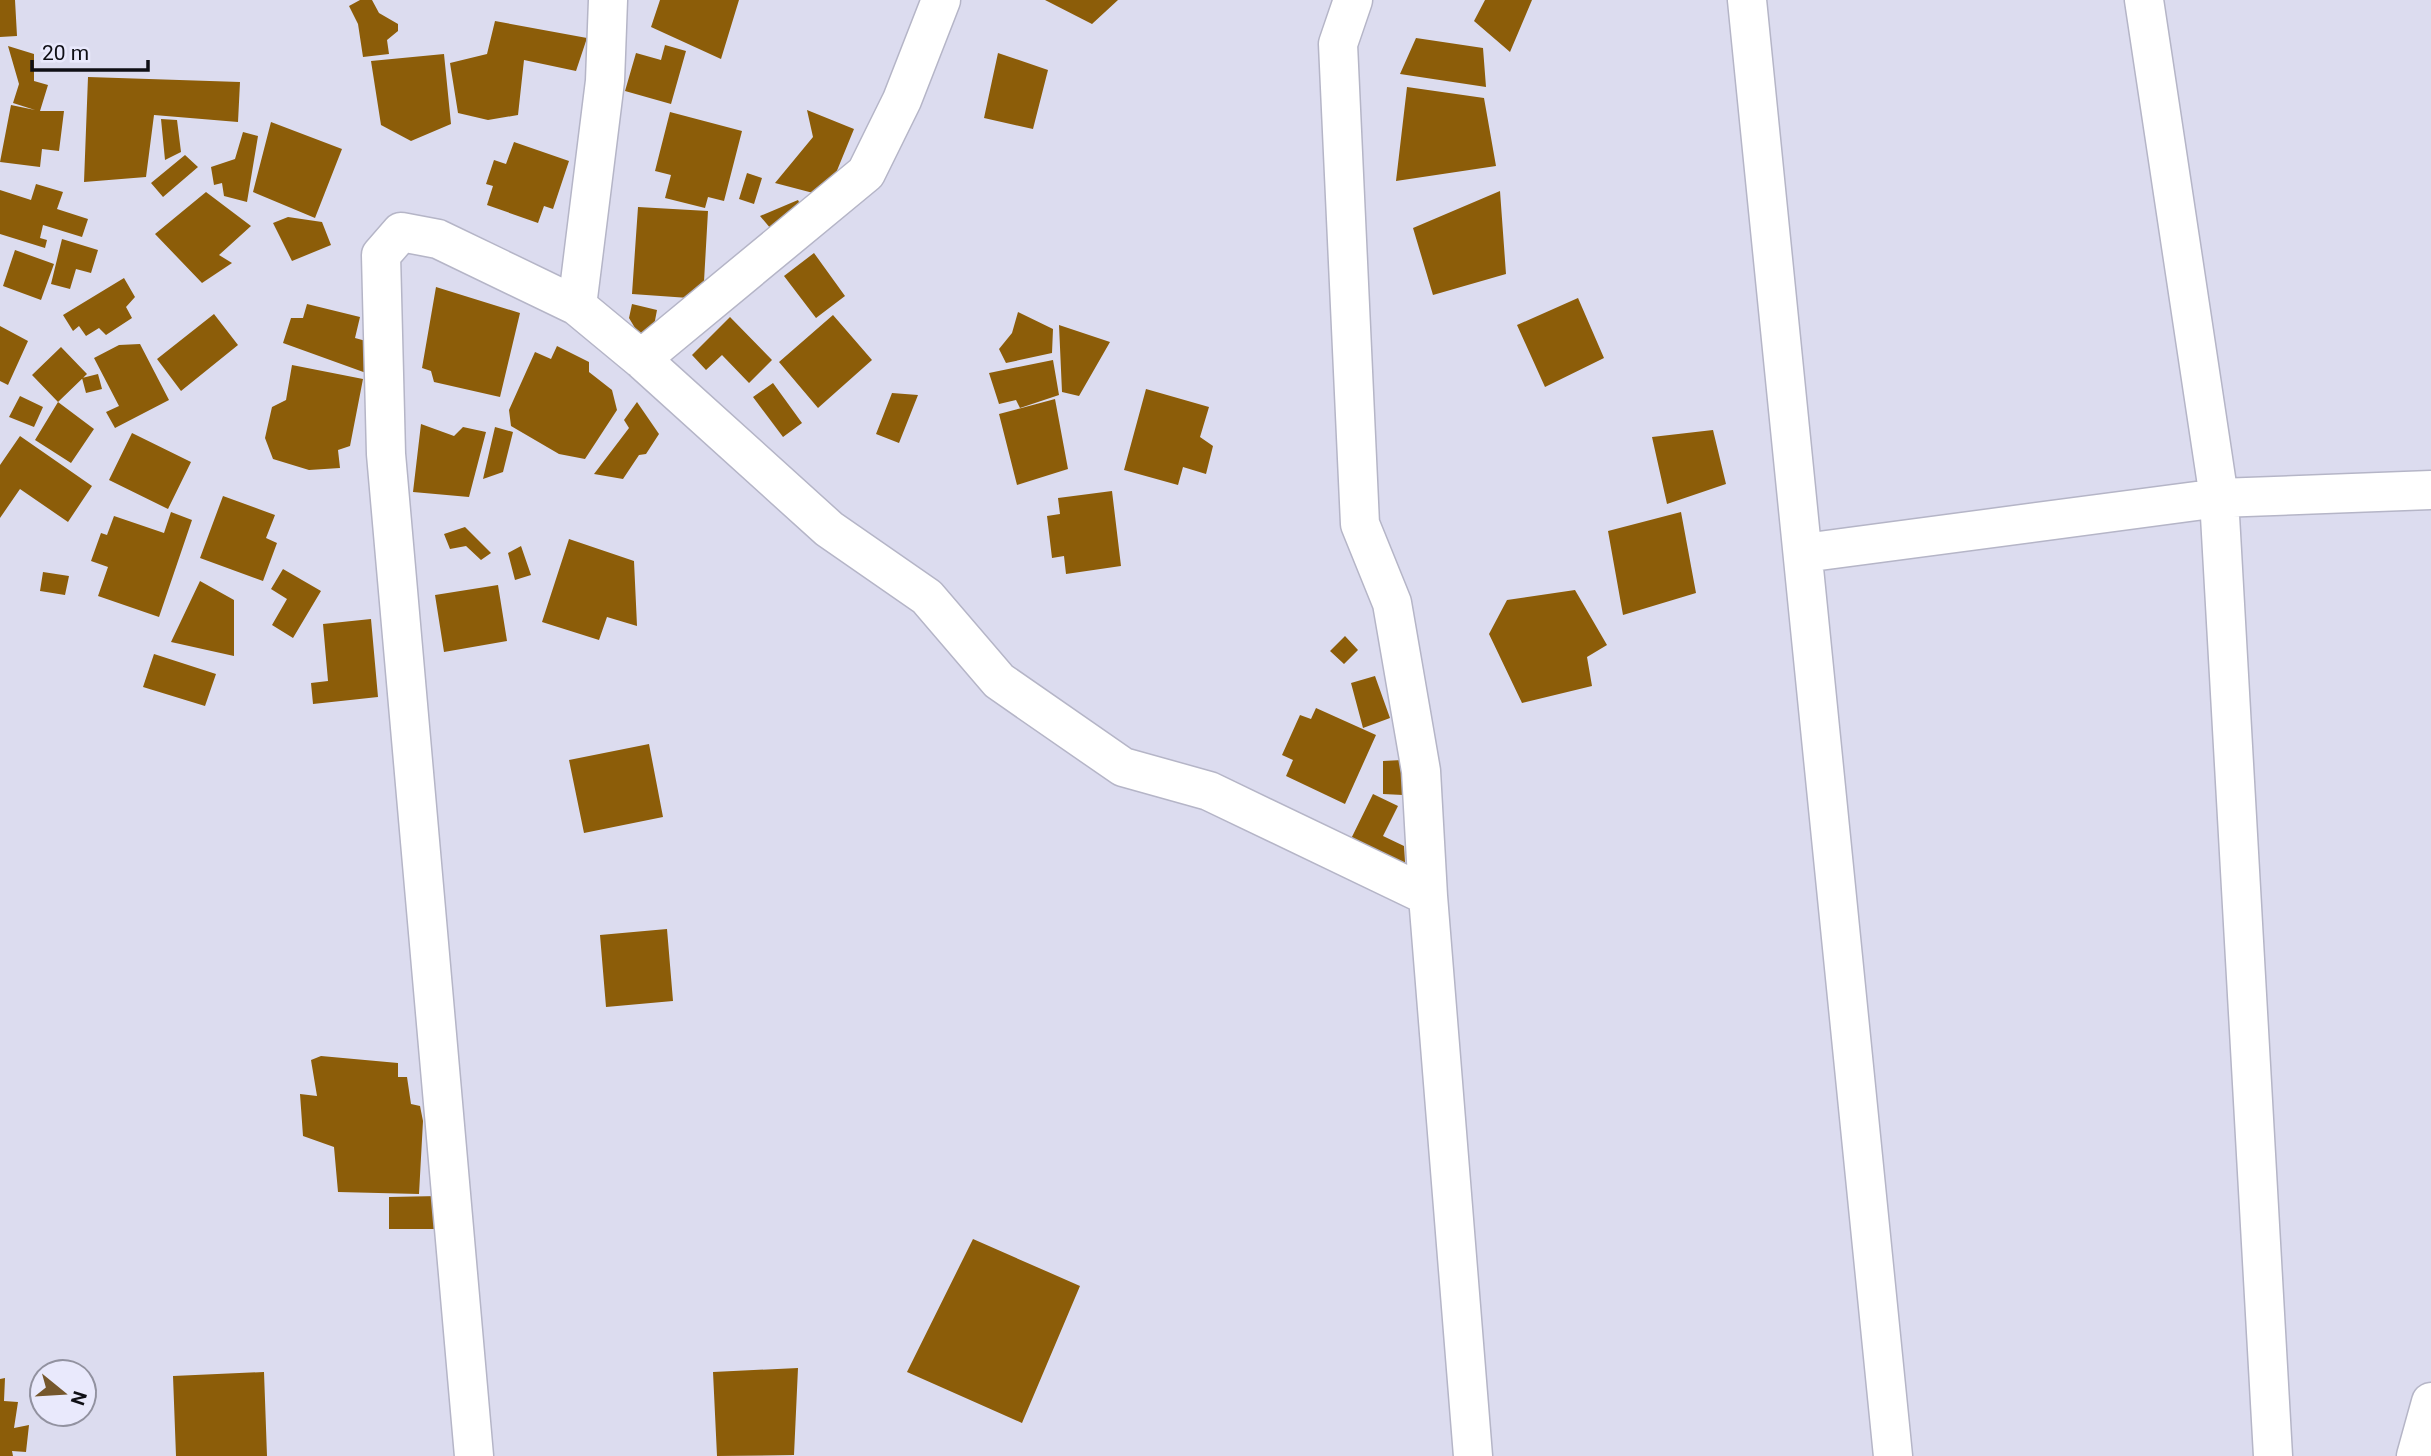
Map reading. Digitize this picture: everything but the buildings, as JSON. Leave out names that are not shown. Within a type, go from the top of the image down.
[{"type":"street","points":[[577,306],[605,81],[608,0]]},
{"type":"street","points":[[641,359],[866,173],[902,100],[941,0]]},
{"type":"street","points":[[1353,0],[1338,44],[1360,524],[1392,603],[1421,771],[1428,896],[1473,1456]]},
{"type":"street","points":[[1747,0],[1893,1456]]},
{"type":"street","points":[[2144,0],[2219,498],[2273,1456]]},
{"type":"street","points":[[474,1456],[386,454],[381,255],[401,232],[438,239],[577,306],[641,359],[829,529],[927,597],[999,681],[1123,766],[1209,791],[1428,896]]},
{"type":"street","points":[[1804,554],[2219,498],[2431,490]]},
{"type":"street","points":[[2416,1456],[2431,1402]]}]
